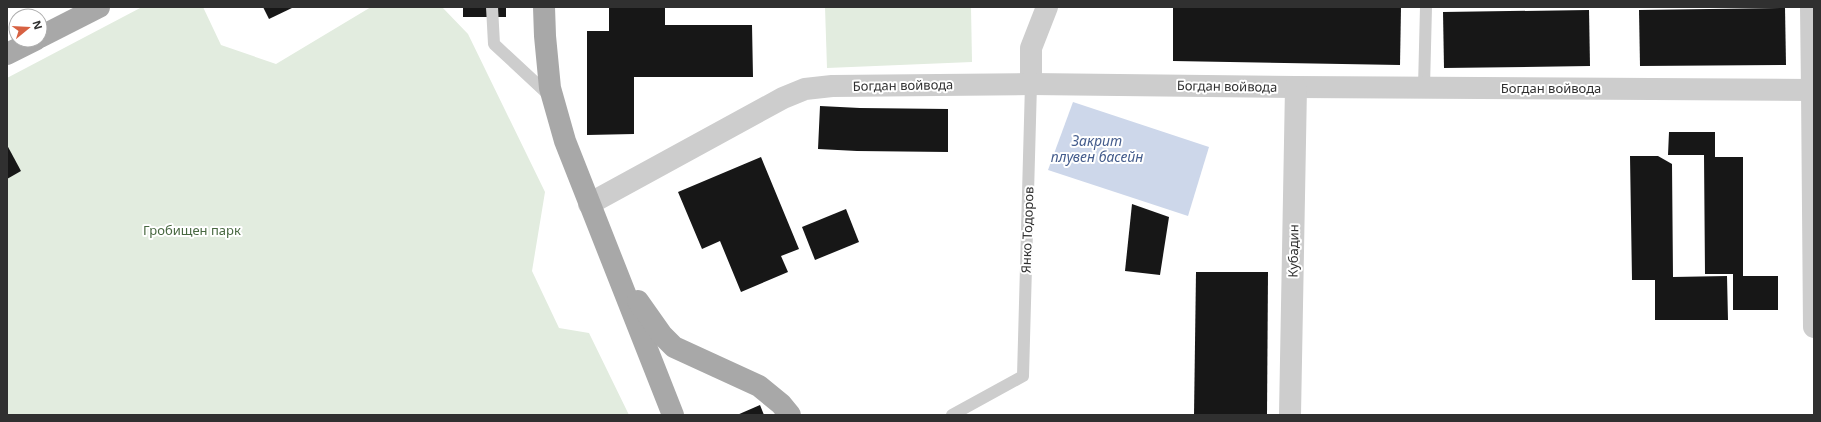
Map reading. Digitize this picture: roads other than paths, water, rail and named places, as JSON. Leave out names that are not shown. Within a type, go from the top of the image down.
[{"type":"main road","points":[[48,33],[99,7]]},
{"type":"main road","points":[[544,7],[544,36],[550,88],[565,141],[673,415]]},
{"type":"main road","points":[[7,54],[19,48]]},
{"type":"main road","points":[[614,265],[650,320],[674,347],[759,386],[781,404],[790,415]]},
{"type":"street","name":"Янко Тодоров","points":[[1031,84],[1031,48],[1047,7]]},
{"type":"street","points":[[1811,7],[1814,327]]},
{"type":"street","name":"Богдан войвода","points":[[589,204],[783,98],[805,89],[832,86],[1031,84],[1812,90]]},
{"type":"street","name":"Кубадин","points":[[1290,415],[1296,87]]},
{"type":"lane","points":[[492,7],[494,44],[554,100]]},
{"type":"lane","points":[[1424,87],[1426,7]]},
{"type":"lane","name":"Янко Тодоров","points":[[952,415],[1023,376],[1031,84]]},
{"type":"water","name":"Закрит плувен басейн","points":[[1073,102],[1209,147],[1188,216],[1048,170]]},
{"type":"park label","name":"Гробищен парк","points":[[192,230]]}]
